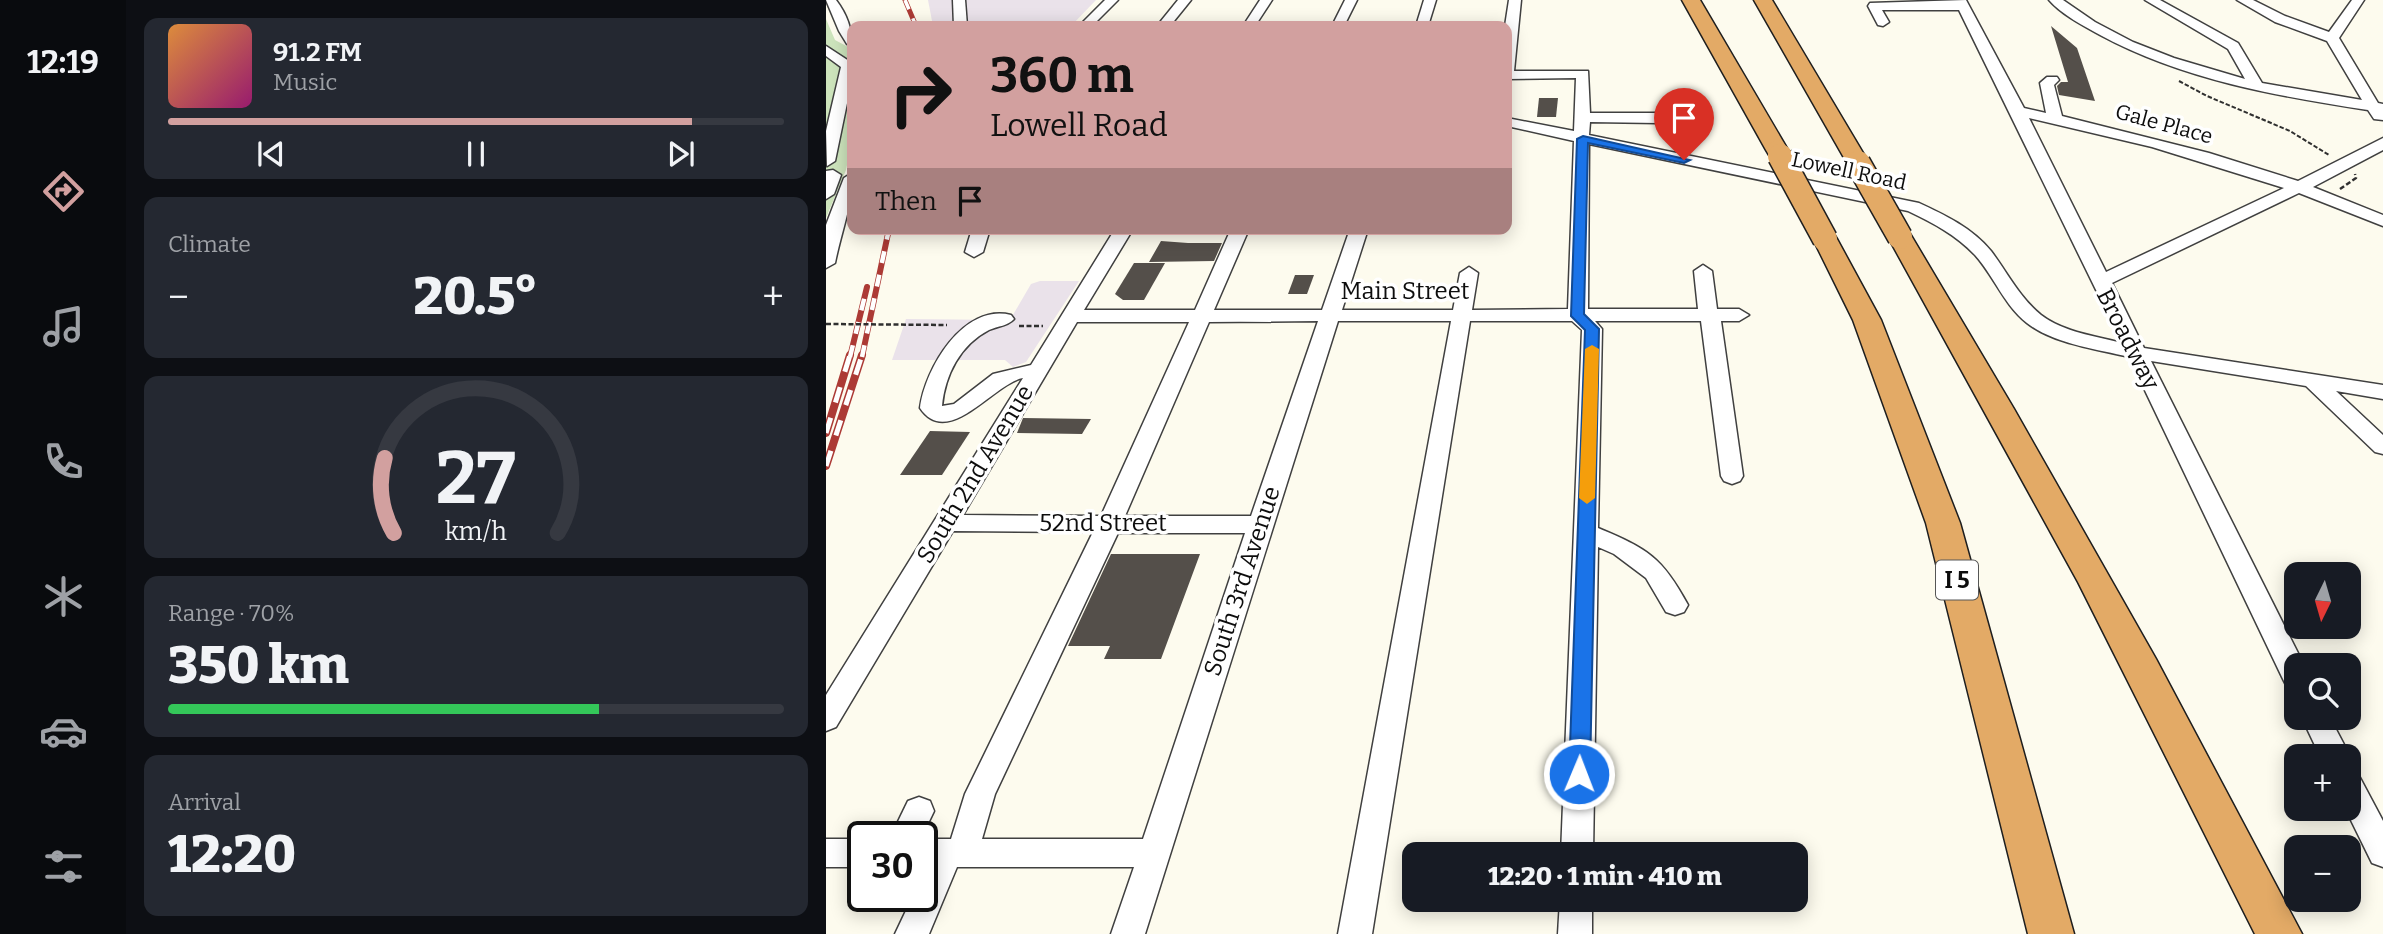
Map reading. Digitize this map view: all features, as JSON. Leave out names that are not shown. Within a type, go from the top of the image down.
[{"type":"highway","name":"I 5","points":[[1691,0],[1777,150],[1867,320],[1942,523],[2051,934]]},
{"type":"highway","points":[[1763,0],[2064,525],[2209,794],[2279,934]]},
{"type":"street","points":[[829,0],[834,4],[847,34]]},
{"type":"street","points":[[959,0],[961,21]]},
{"type":"street","points":[[1167,21],[1185,0]]},
{"type":"street","points":[[1252,21],[1266,0]]},
{"type":"street","points":[[1340,21],[1351,0]]},
{"type":"street","points":[[1424,21],[1430,0]]},
{"type":"street","points":[[1512,21],[1514,0]]},
{"type":"street","points":[[2054,0],[2087,22],[2169,60],[2256,85],[2379,107]]},
{"type":"street","points":[[2151,0],[2233,46],[2256,85]]},
{"type":"street","points":[[2243,0],[2280,19],[2332,38],[2379,107],[2383,124]]},
{"type":"street","points":[[2332,38],[2358,0]]},
{"type":"street","points":[[1090,21],[1103,3]]},
{"type":"street","points":[[1883,22],[1874,6],[1961,3]]},
{"type":"street","name":"Broadway","points":[[1961,3],[2018,111],[2099,282],[2284,653]]},
{"type":"street","points":[[826,33],[844,29]]},
{"type":"street","points":[[826,50],[847,65]]},
{"type":"street","points":[[827,161],[847,71]]},
{"type":"street","points":[[1512,75],[1583,74],[1578,316],[1592,329],[1577,842]]},
{"type":"street","points":[[2052,80],[2047,83],[2046,92],[2054,110],[2055,120]]},
{"type":"street","name":"Gale Place","points":[[2018,111],[2183,150],[2298,187],[2383,222]]},
{"type":"street","points":[[1583,128],[1658,118]]},
{"type":"street","name":"Lowell Road","points":[[1512,122],[1583,128],[1913,207],[1950,224],[1983,253],[2006,289],[2034,319],[2065,335],[2134,352],[2312,380],[2378,386]]},
{"type":"street","points":[[2099,282],[2368,154],[2383,144]]},
{"type":"street","points":[[826,176],[833,175],[826,194]]},
{"type":"street","points":[[826,263],[833,230],[847,192]]},
{"type":"street","points":[[974,252],[979,235]]},
{"type":"street","name":"South 2nd Avenue","points":[[826,719],[1120,235]]},
{"type":"street","points":[[912,934],[944,853],[979,794],[1110,523],[1237,235]]},
{"type":"street","name":"South 3rd Avenue","points":[[1128,934],[1328,315],[1357,235]]},
{"type":"street","points":[[1703,271],[1732,476]]},
{"type":"street","points":[[1355,934],[1469,273]]},
{"type":"street","name":"Main Street","points":[[1072,316],[1162,324],[1202,316],[1739,315]]},
{"type":"street","points":[[1004,319],[978,326],[954,348],[933,394],[931,408],[935,412],[954,413],[964,409],[1001,377],[1038,370]]},
{"type":"street","points":[[2312,380],[2383,447]]},
{"type":"street","name":"52nd Street","points":[[946,523],[1059,533],[1110,523],[1260,524]]},
{"type":"street","points":[[1586,532],[1623,548],[1655,571],[1675,604]]},
{"type":"street","points":[[2361,809],[2383,853]]},
{"type":"street","points":[[826,853],[847,853]]},
{"type":"street","points":[[944,853],[1154,853]]},
{"type":"street","points":[[1575,934],[1576,912]]},
{"type":"path","points":[[826,324],[947,325]]},
{"type":"shaded area","points":[[928,0],[1096,0],[1076,21],[932,21]]},
{"type":"shaded area","points":[[1040,281],[1079,281],[1026,362],[1013,367],[1005,360],[892,360],[906,319],[1010,320],[1031,284]]},
{"type":"green space","points":[[826,19],[835,40],[847,46],[847,165],[826,218]]},
{"type":"building","points":[[2051,26],[2077,48],[2095,101],[2059,95],[2057,86],[2061,82],[2068,82]]},
{"type":"building","points":[[1539,98],[1558,98],[1556,117],[1537,117]]},
{"type":"building","points":[[1161,241],[1222,243],[1214,261],[1149,262]]},
{"type":"building","points":[[1134,263],[1165,263],[1144,300],[1123,300],[1115,294]]},
{"type":"building","points":[[1295,275],[1314,275],[1307,294],[1288,294]]},
{"type":"building","points":[[1023,418],[1091,419],[1082,434],[1017,433]]},
{"type":"building","points":[[930,431],[970,432],[942,475],[900,475]]},
{"type":"building","points":[[1111,554],[1200,554],[1161,659],[1104,659],[1110,646],[1068,646]]},
{"type":"railway","points":[[905,0],[914,21]]},
{"type":"railway","points":[[862,357],[888,235]]},
{"type":"railway","points":[[850,357],[867,287]]},
{"type":"railway","points":[[826,433],[850,355]]},
{"type":"railway","points":[[826,466],[862,355]]},
{"type":"slow traffic","points":[[1587,498],[1592,349]]},
{"type":"route","points":[[1579,774],[1592,329],[1578,316],[1583,139],[1684,160]]}]
